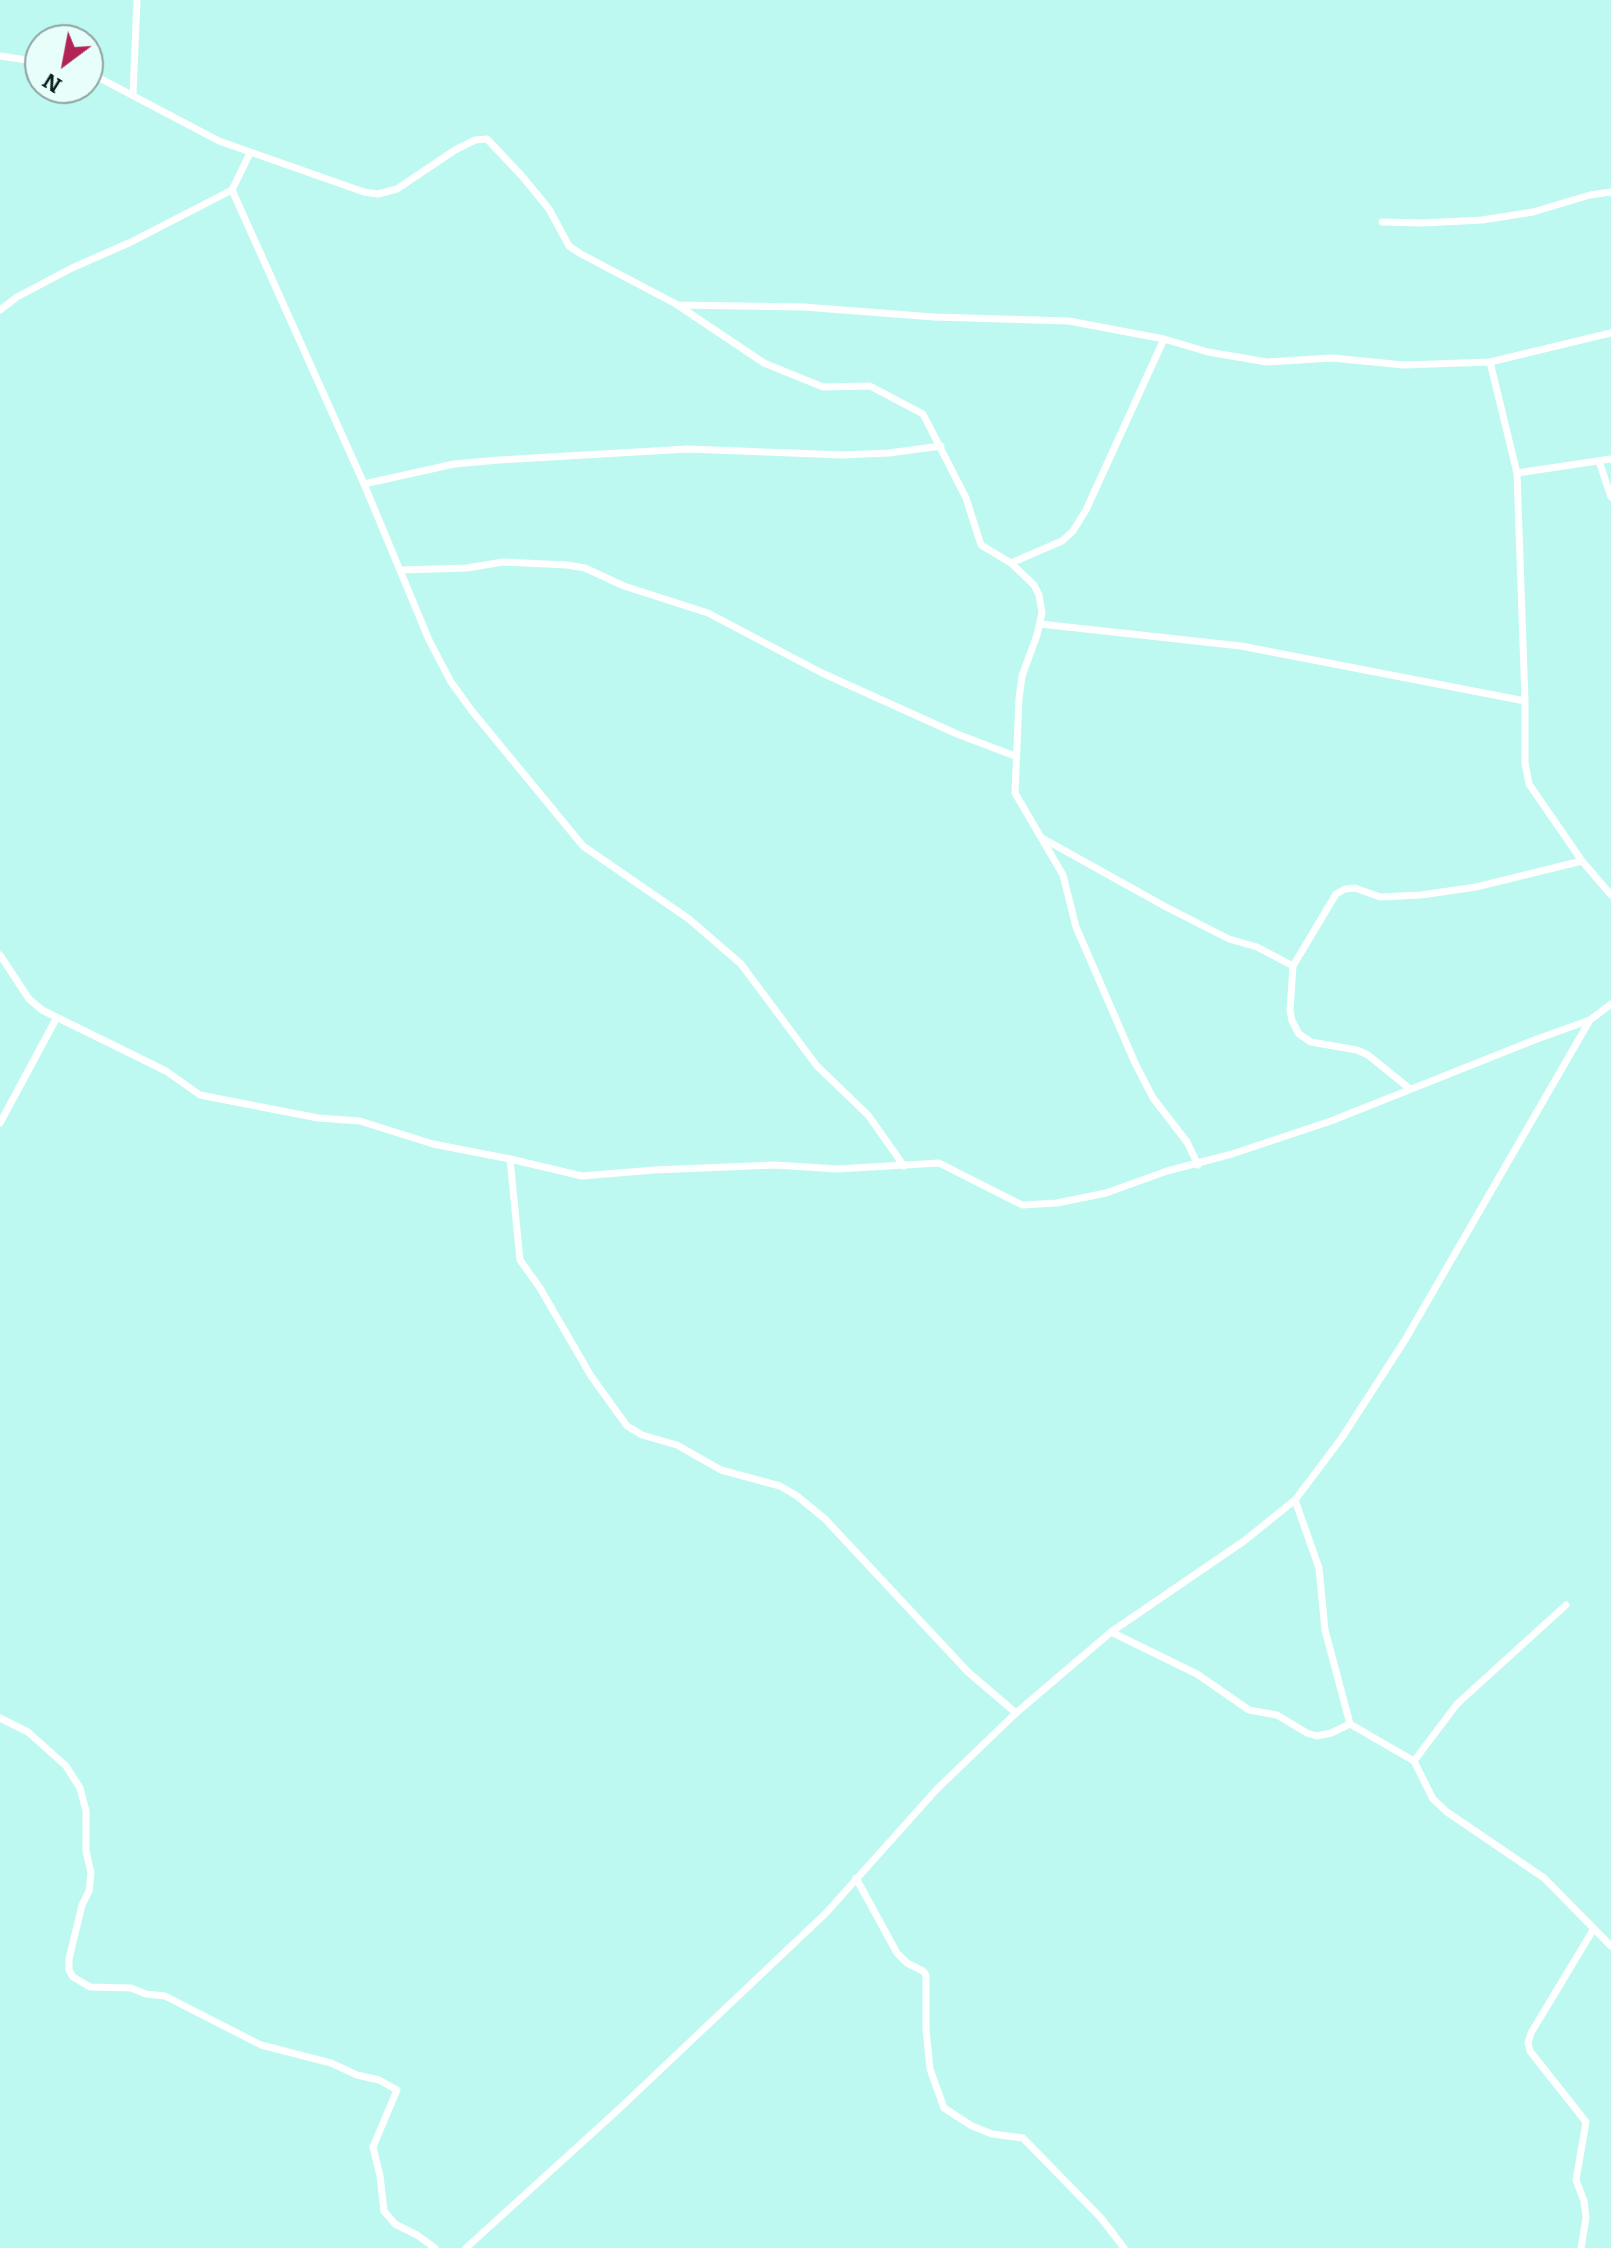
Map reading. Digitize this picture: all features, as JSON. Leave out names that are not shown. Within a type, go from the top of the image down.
[{"type":"street","points":[[133,94],[137,0]]},
{"type":"street","points":[[0,56],[24,60]]},
{"type":"street","points":[[104,80],[190,127],[250,153],[364,192],[378,194],[397,189],[455,150],[475,140],[487,139],[549,209],[569,246],[676,304],[764,363],[823,387],[877,388],[923,414],[966,498],[981,545],[1011,563],[1034,585],[1042,613],[1022,676],[1015,793],[1063,875],[1076,927],[1135,1063],[1153,1098],[1187,1142],[1198,1165]]},
{"type":"street","points":[[0,310],[17,297],[87,260],[131,242],[232,190],[250,153]]},
{"type":"street","points":[[232,190],[364,484],[429,640],[451,682],[583,846],[689,919],[741,964],[817,1066],[868,1115],[904,1166]]},
{"type":"street","points":[[1382,222],[1482,220],[1533,212],[1611,192]]},
{"type":"street","points":[[676,304],[804,307],[934,317],[1069,321],[1267,362],[1332,358],[1404,365],[1490,362],[1611,333]]},
{"type":"street","points":[[1011,563],[1062,541],[1073,531],[1086,510],[1164,339]]},
{"type":"street","points":[[1490,362],[1517,473],[1525,763],[1529,784],[1582,861],[1609,888]]},
{"type":"street","points":[[364,484],[454,464],[499,460],[688,449],[842,455],[941,446]]},
{"type":"street","points":[[1517,473],[1611,459]]},
{"type":"street","points":[[1599,461],[1611,497]]},
{"type":"street","points":[[400,570],[467,568],[503,562],[585,568],[624,586],[708,613],[822,673],[957,734],[1015,756]]},
{"type":"street","points":[[1040,624],[1241,646],[1525,701]]},
{"type":"street","points":[[1041,837],[1166,907],[1229,939],[1257,947],[1293,966]]},
{"type":"street","points":[[1410,1089],[1368,1055],[1357,1050],[1311,1042],[1299,1034],[1290,1010],[1293,966],[1336,894],[1355,888],[1380,897],[1421,895],[1476,887],[1582,861]]},
{"type":"street","points":[[0,955],[29,999],[56,1019],[166,1071],[200,1095],[318,1118],[360,1121],[433,1144],[582,1176],[775,1165],[837,1169],[939,1163],[1022,1205],[1057,1203],[1106,1193],[1331,1121],[1590,1020],[1611,1004]]},
{"type":"street","points":[[0,1123],[56,1019]]},
{"type":"street","points":[[466,2248],[826,1913],[937,1789],[1016,1713],[1111,1632],[1244,1541],[1295,1500],[1341,1439],[1405,1340],[1590,1020]]},
{"type":"street","points":[[510,1159],[520,1260],[540,1288],[591,1376],[627,1426],[633,1432],[677,1445],[721,1470],[780,1486],[797,1496],[825,1519],[968,1672],[1016,1713]]},
{"type":"street","points":[[1295,1500],[1319,1568],[1325,1630],[1350,1724],[1414,1761],[1433,1799],[1447,1812],[1544,1878],[1611,1946]]},
{"type":"street","points":[[1414,1761],[1457,1704],[1566,1605]]},
{"type":"street","points":[[1111,1632],[1197,1674],[1249,1710],[1277,1715],[1307,1733],[1317,1736],[1350,1724]]},
{"type":"street","points":[[0,1718],[28,1732],[66,1766],[80,1788],[86,1811],[86,1851],[91,1873],[89,1891],[69,1959],[73,1977],[90,1987],[131,1988],[146,1994],[165,1996],[261,2045],[331,2063],[357,2075],[379,2080],[397,2090],[373,2147],[384,2211],[395,2224],[435,2248]]},
{"type":"street","points":[[856,1878],[897,1953],[926,1975],[930,2069],[944,2108],[972,2126],[992,2134],[1023,2138],[1101,2218],[1124,2248]]},
{"type":"street","points":[[1581,2248],[1586,2218],[1576,2180],[1586,2122],[1530,2051],[1528,2043],[1593,1930]]}]
